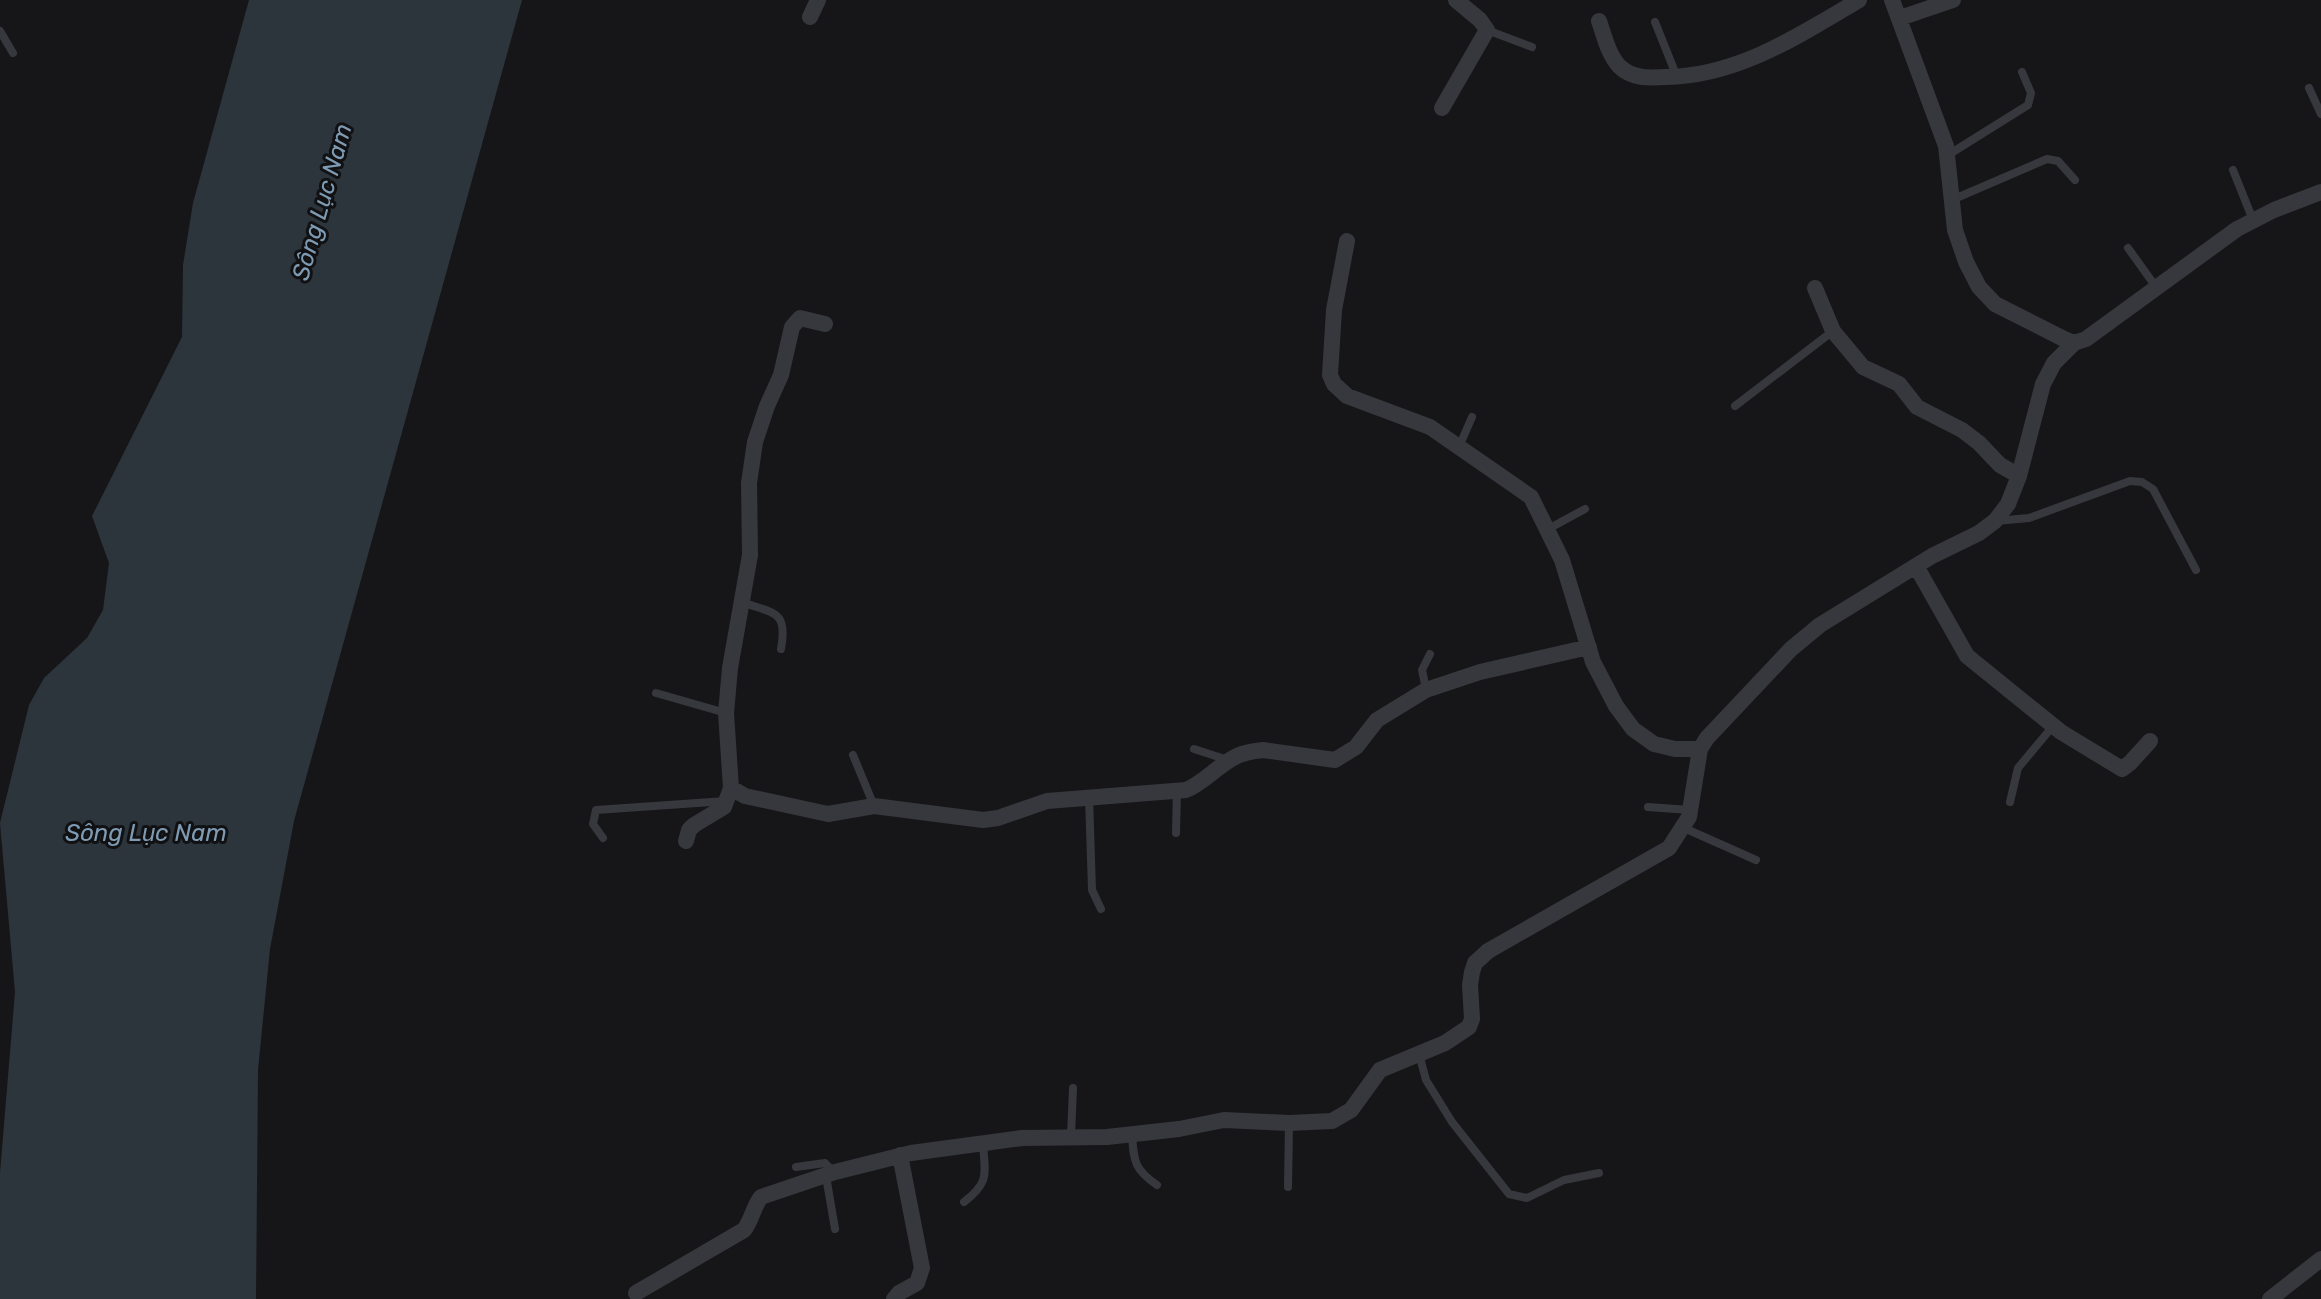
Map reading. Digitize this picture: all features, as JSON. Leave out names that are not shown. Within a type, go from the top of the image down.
[{"type":"street","points":[[810,17],[818,0]]},
{"type":"street","points":[[1442,108],[1487,30],[1456,0]]},
{"type":"street","points":[[1599,21],[1610,52],[1618,65],[1629,73],[1653,78],[1677,77],[1718,72],[1737,65],[1782,44],[1859,0]]},
{"type":"street","points":[[1892,0],[1947,155],[1955,230],[1979,287],[1995,304],[2074,343]]},
{"type":"street","points":[[1900,18],[1953,0]]},
{"type":"street","points":[[636,1293],[744,1230],[754,1205],[761,1197],[900,1155],[1022,1138],[1179,1129],[1224,1120],[1289,1123],[1332,1121],[1342,1117],[1351,1110],[1380,1070],[1445,1043],[1469,1027],[1472,1019],[1470,985],[1475,963],[1488,951],[1669,848],[1684,828],[1690,810],[1700,749],[1791,649],[1820,625],[1995,521],[2008,504],[2019,476],[2043,384],[2054,363],[2074,343],[2086,339],[2253,220],[2321,192]]},
{"type":"street","points":[[1347,241],[1334,310],[1330,375],[1334,384],[1347,396],[1422,422],[1531,497],[1571,584],[1600,678],[1616,706],[1633,729],[1654,744],[1675,749],[1700,749]]},
{"type":"street","points":[[1815,288],[1833,331],[1863,367],[1899,384],[1917,407],[1962,430],[2000,465],[2019,476]]},
{"type":"street","points":[[686,841],[689,830],[721,810],[729,795],[726,713],[730,668],[750,555],[749,483],[755,442],[781,375],[792,327],[800,318],[825,324]]},
{"type":"street","points":[[1916,566],[1967,656],[2053,725],[2122,769],[2150,741]]},
{"type":"street","points":[[729,795],[828,814],[874,806],[983,820],[1047,801],[1186,790],[1198,785],[1239,754],[1263,750],[1335,760],[1356,747],[1377,720],[1426,690],[1480,672],[1589,647]]},
{"type":"street","points":[[894,1299],[917,1283],[922,1268],[900,1155]]},
{"type":"street","points":[[2270,1299],[2321,1259]]},
{"type":"lane","points":[[1655,22],[1677,77]]},
{"type":"lane","points":[[1487,30],[1532,47]]},
{"type":"lane","points":[[0,31],[13,53]]},
{"type":"lane","points":[[1947,155],[2028,105],[2031,93],[2022,72]]},
{"type":"lane","points":[[2309,88],[2321,114]]},
{"type":"lane","points":[[1954,199],[2047,159],[2058,161],[2075,180]]},
{"type":"lane","points":[[2233,170],[2253,220]]},
{"type":"lane","points":[[2128,248],[2156,287]]},
{"type":"lane","points":[[1735,406],[1833,331]]},
{"type":"lane","points":[[1459,448],[1472,417]]},
{"type":"lane","points":[[1995,521],[2029,518],[2130,481],[2142,482],[2153,489],[2196,570]]},
{"type":"lane","points":[[1548,529],[1585,509]]},
{"type":"lane","points":[[742,602],[774,614],[782,621],[785,628],[781,649]]},
{"type":"lane","points":[[1426,690],[1422,670],[1430,654]]},
{"type":"lane","points":[[656,693],[726,713]]},
{"type":"lane","points":[[2010,802],[2018,768],[2053,725]]},
{"type":"lane","points":[[1194,749],[1229,760]]},
{"type":"lane","points":[[853,755],[874,806]]},
{"type":"lane","points":[[1176,833],[1177,789]]},
{"type":"lane","points":[[603,838],[593,824],[596,810],[729,795]]},
{"type":"lane","points":[[1089,796],[1092,890],[1101,909]]},
{"type":"lane","points":[[1648,807],[1690,810]]},
{"type":"lane","points":[[1684,828],[1756,860]]},
{"type":"lane","points":[[1419,1053],[1426,1080],[1452,1122],[1509,1194],[1527,1198],[1564,1180],[1599,1173]]},
{"type":"lane","points":[[1071,1136],[1073,1088]]},
{"type":"lane","points":[[1288,1187],[1289,1123]]},
{"type":"lane","points":[[1132,1134],[1136,1166],[1142,1175],[1157,1185]]},
{"type":"lane","points":[[964,1202],[981,1188],[985,1178],[983,1144]]},
{"type":"lane","points":[[796,1167],[825,1163],[830,1174],[835,1229]]},
{"type":"water","name":"Sông Lục Nam","points":[[249,0],[522,0],[294,821],[270,949],[258,1070],[256,1299],[0,1299],[0,1173],[15,992],[0,823],[29,705],[44,678],[87,638],[103,610],[109,563],[92,516],[182,337],[183,265],[193,203]]}]
